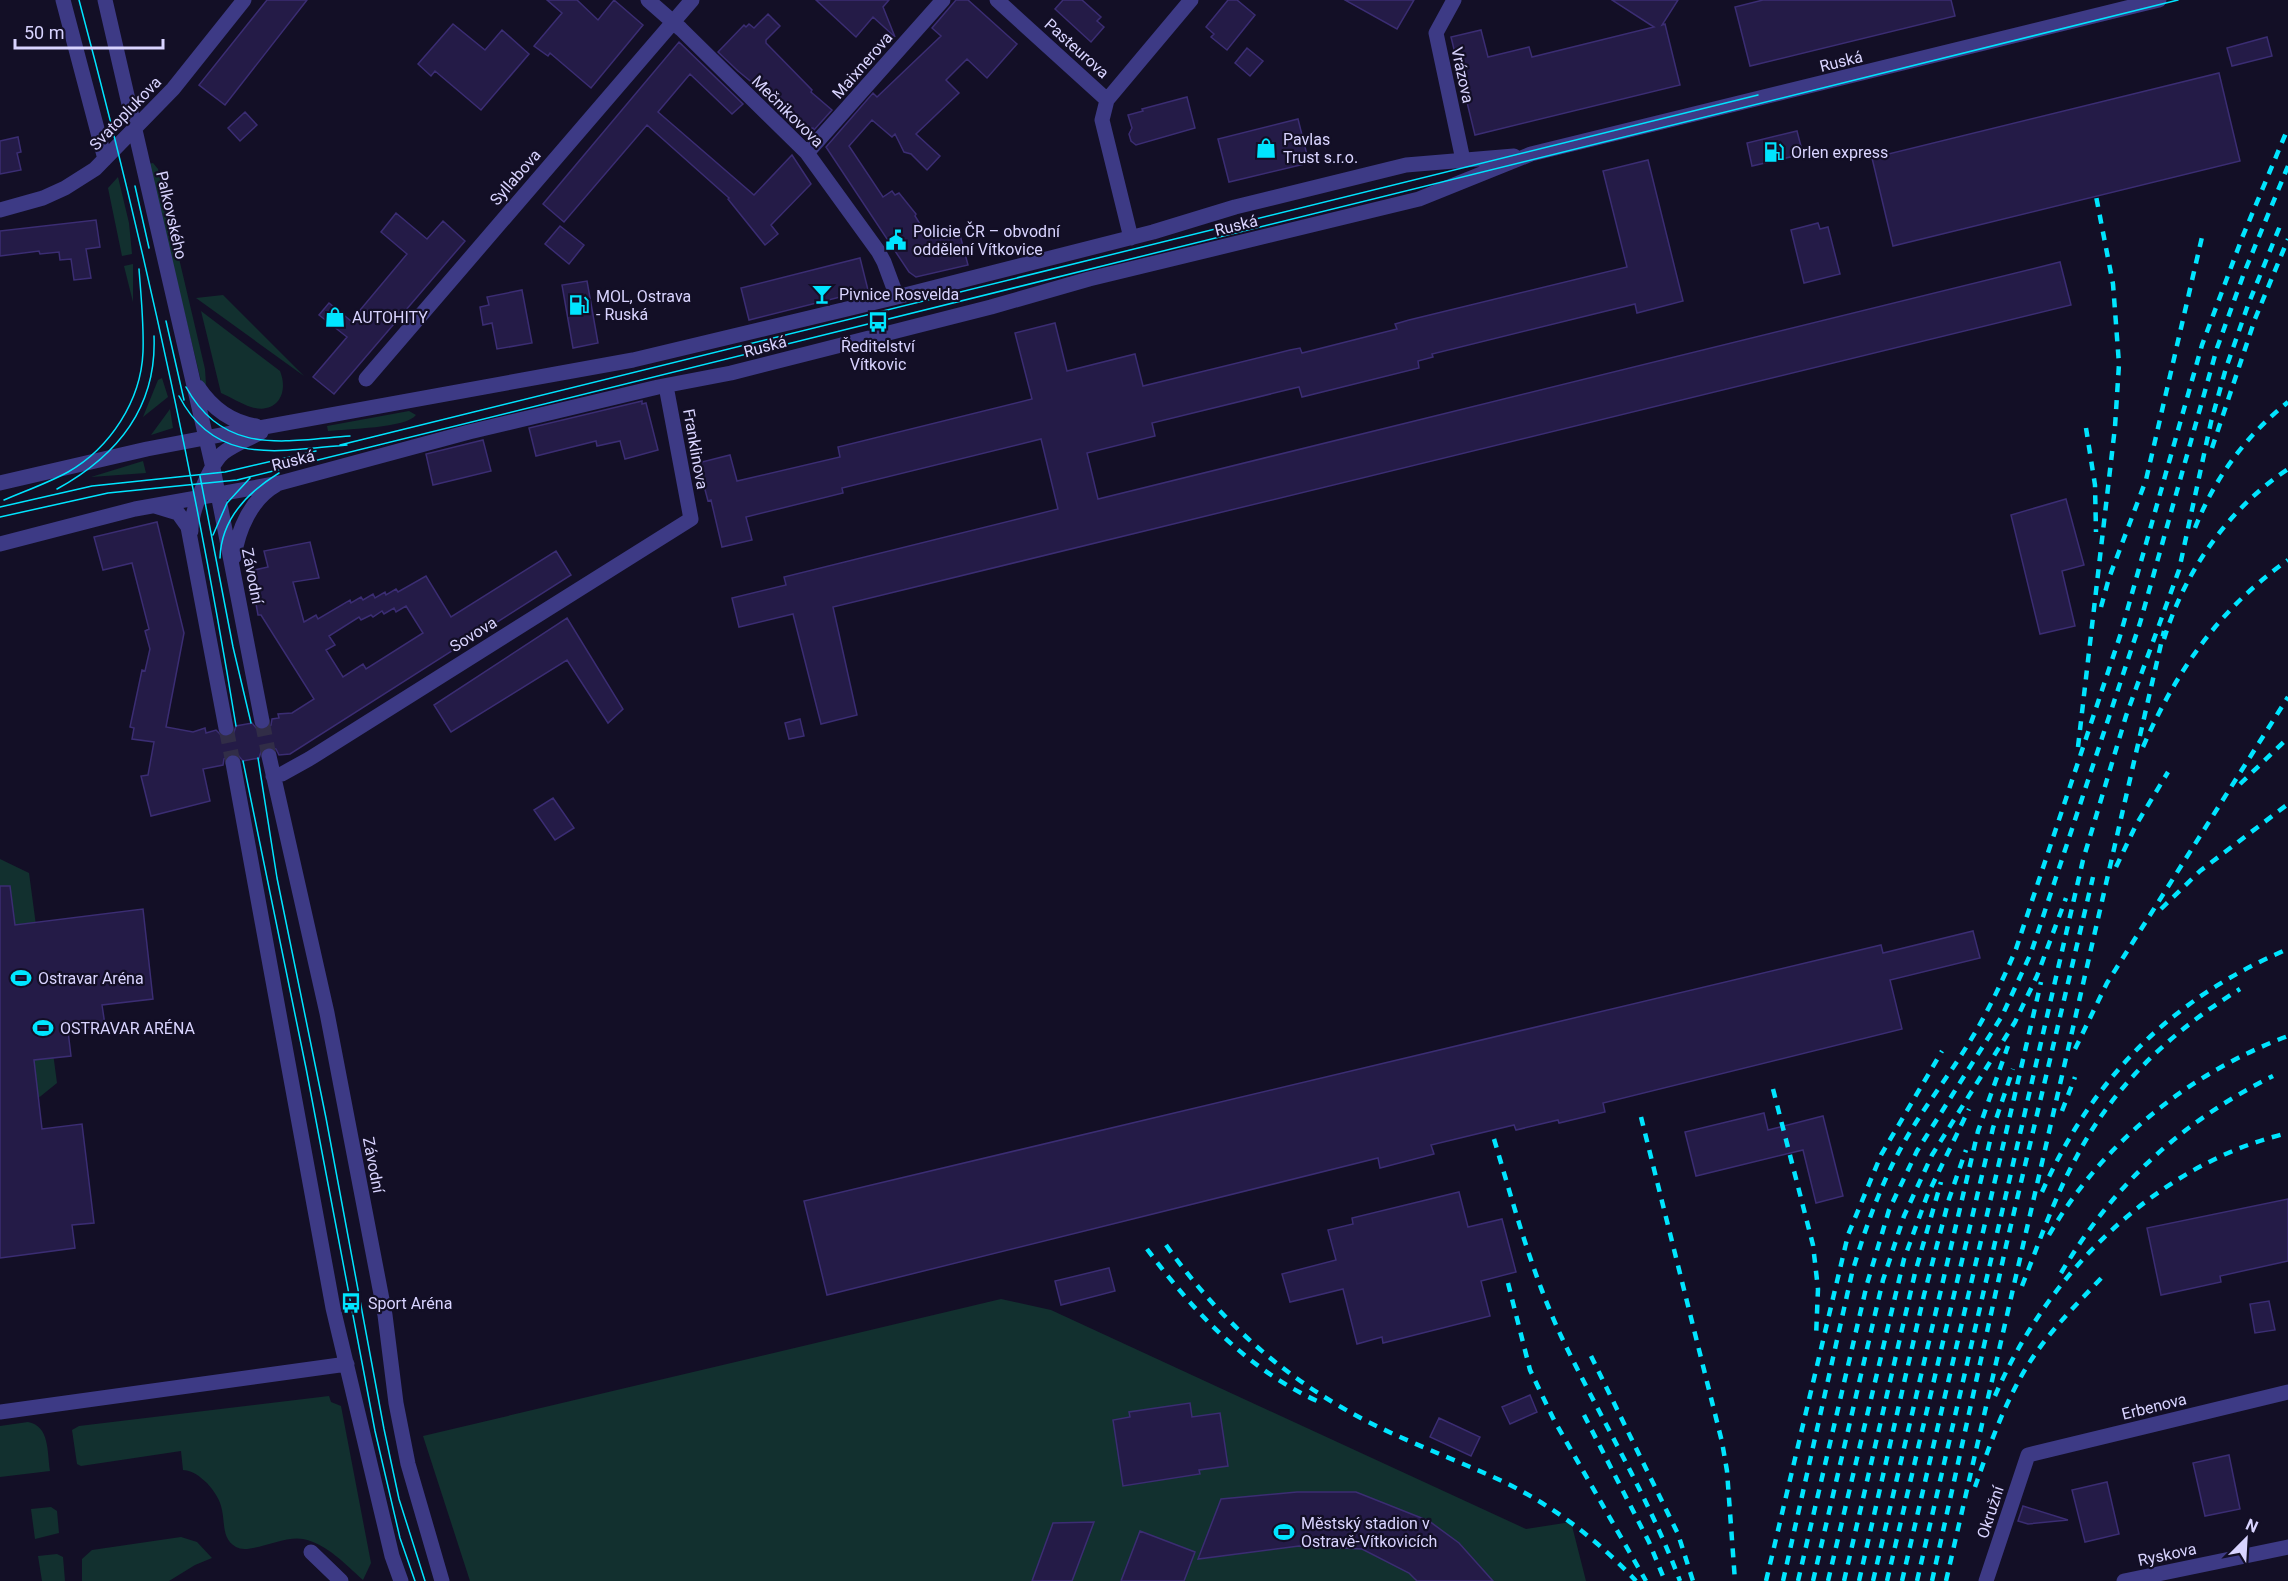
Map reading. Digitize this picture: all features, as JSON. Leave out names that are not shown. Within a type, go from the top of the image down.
[{"type":"street","points":[[63,0],[105,159]]},
{"type":"street","name":"Palkovského","points":[[105,0],[207,438]]},
{"type":"street","name":"Svatoplukova","points":[[0,210],[43,198],[65,188],[95,169],[173,89],[244,0]]},
{"type":"street","name":"Mečnikovova","points":[[648,0],[807,153],[878,251],[897,297]]},
{"type":"street","name":"Syllabova","points":[[366,379],[692,0]]},
{"type":"street","name":"Maixnerova","points":[[807,153],[943,0]]},
{"type":"street","name":"Pasteurova","points":[[997,0],[1107,100],[1102,120],[1131,238]]},
{"type":"street","points":[[1107,100],[1191,0]]},
{"type":"street","name":"Vrázova","points":[[1454,0],[1436,33],[1463,160]]},
{"type":"street","name":"Ruská","points":[[0,544],[150,506],[280,483],[469,432],[731,373],[991,307],[1089,279],[1419,199],[1531,154],[2159,0]]},
{"type":"street","name":"Ruská","points":[[0,483],[147,449],[633,360],[1131,238],[1235,207],[1406,165],[1531,154]]},
{"type":"street","points":[[193,377],[205,396],[221,413],[249,425],[274,425]]},
{"type":"street","name":"Franklinova","points":[[666,386],[691,519]]},
{"type":"street","points":[[191,536],[192,514],[213,468],[226,451],[274,425]]},
{"type":"street","name":"Závodní","points":[[207,438],[262,721]]},
{"type":"street","points":[[235,575],[236,546],[244,524],[257,501],[270,488],[280,483]]},
{"type":"street","points":[[150,506],[178,513],[188,527],[226,728]]},
{"type":"street","name":"Sovova","points":[[273,776],[282,774],[309,759],[691,519]]},
{"type":"street","name":"Závodní","points":[[269,756],[327,1013],[386,1323],[396,1403],[408,1464],[442,1581]]},
{"type":"street","points":[[233,763],[333,1308],[392,1556],[401,1581]]},
{"type":"street","points":[[0,1412],[347,1364]]},
{"type":"street","name":"Erbenova","points":[[2028,1455],[2288,1392]]},
{"type":"street","name":"Okružní","points":[[1986,1581],[2028,1455]]},
{"type":"street","name":"Ryskova","points":[[2124,1581],[2288,1547]]},
{"type":"street","points":[[311,1552],[342,1581]]},
{"type":"green space","points":[[153,163],[158,169],[205,369],[206,384],[203,389],[148,164]]},
{"type":"green space","points":[[118,177],[129,223],[132,254],[122,256],[108,188]]},
{"type":"green space","points":[[133,264],[133,302],[124,266]]},
{"type":"green space","points":[[223,295],[304,376],[196,298]]},
{"type":"green space","points":[[201,311],[280,371],[282,394],[274,405],[260,409],[251,407],[221,393]]},
{"type":"green space","points":[[162,378],[168,397],[143,417],[158,380]]},
{"type":"green space","points":[[170,409],[173,428],[151,435]]},
{"type":"green space","points":[[409,411],[416,415],[401,423],[328,431],[327,426]]},
{"type":"green space","points":[[143,461],[146,473],[91,477]]},
{"type":"green space","name":"Ostravar Aréna","points":[[0,859],[29,873],[57,1083],[0,1129]]},
{"type":"green space","points":[[1001,1299],[1051,1310],[1526,1529],[1571,1522],[1586,1581],[470,1581],[423,1436]]},
{"type":"green space","points":[[329,1396],[331,1402],[341,1406],[371,1563],[363,1580],[328,1550],[303,1539],[286,1540],[250,1549],[236,1547],[226,1535],[221,1506],[216,1495],[199,1476],[183,1470],[181,1451],[81,1466],[77,1464],[72,1430],[79,1426]]},
{"type":"green space","points":[[28,1422],[35,1424],[44,1434],[50,1471],[0,1477],[0,1426]]},
{"type":"green space","points":[[51,1507],[57,1511],[59,1533],[35,1539],[31,1509]]},
{"type":"green space","points":[[181,1537],[197,1542],[212,1558],[195,1565],[169,1581],[82,1581],[82,1559],[92,1550]]},
{"type":"green space","points":[[57,1554],[63,1557],[65,1581],[42,1581],[38,1556]]},
{"type":"building","points":[[267,0],[307,0],[225,105],[199,85]]},
{"type":"building","points":[[547,0],[577,0],[598,20],[614,0],[643,25],[591,88],[550,53],[548,56],[534,46],[562,13]]},
{"type":"building","points":[[816,0],[889,0],[883,7],[895,37],[873,17],[856,37]]},
{"type":"building","points":[[956,0],[968,0],[1017,44],[987,78],[967,59],[946,80],[959,93],[916,134],[940,156],[927,170],[911,154],[904,152],[895,134],[892,137],[872,120],[849,146],[883,197],[892,191],[895,195],[899,193],[916,214],[915,216],[928,237],[956,232],[957,236],[960,235],[968,265],[916,277],[909,272],[826,147],[873,93],[877,97],[941,36],[932,28]]},
{"type":"building","points":[[1063,0],[1082,0],[1101,17],[1097,21],[1104,27],[1091,42],[1055,9]]},
{"type":"building","points":[[1228,0],[1237,0],[1255,15],[1227,50],[1211,37],[1214,34],[1206,27]]},
{"type":"building","points":[[1345,0],[1414,0],[1397,29]]},
{"type":"building","points":[[1612,0],[1678,0],[1662,25],[1665,24],[1680,85],[1475,135],[1451,37],[1481,30],[1488,57],[1529,47],[1532,57],[1654,27]]},
{"type":"building","points":[[1763,0],[1951,0],[1955,16],[1750,66],[1735,7]]},
{"type":"building","points":[[768,14],[780,26],[766,40],[766,43],[812,90],[811,92],[832,110],[814,130],[813,128],[805,129],[718,52],[744,25],[746,27],[749,24],[754,28]]},
{"type":"building","points":[[453,24],[485,50],[502,30],[529,54],[481,110],[435,71],[431,76],[418,64]]},
{"type":"building","points":[[2267,37],[2272,56],[2232,66],[2227,48]]},
{"type":"building","points":[[679,42],[743,104],[732,114],[690,74],[658,112],[754,195],[792,155],[811,184],[771,225],[778,234],[765,245],[729,198],[647,125],[564,222],[543,204]]},
{"type":"building","points":[[1247,48],[1263,61],[1250,76],[1235,63]]},
{"type":"building","points":[[2219,73],[2240,161],[1893,246],[1872,158]]},
{"type":"building","points":[[1187,97],[1195,128],[1136,145],[1131,141],[1129,134],[1132,128],[1128,115]]},
{"type":"building","points":[[245,112],[257,125],[240,141],[228,128]]},
{"type":"building","points":[[1298,119],[1309,163],[1229,182],[1218,139]]},
{"type":"building","points":[[1797,131],[1803,154],[1752,166],[1747,143]]},
{"type":"building","points":[[18,137],[21,152],[17,153],[21,170],[0,174],[0,141]]},
{"type":"building","points":[[1648,160],[1683,301],[1637,313],[1635,304],[1432,354],[1433,357],[1418,361],[1419,368],[1302,397],[1299,387],[1152,423],[1155,436],[1087,453],[1098,499],[2060,262],[2071,305],[833,607],[857,715],[821,724],[793,614],[739,627],[732,598],[786,585],[784,577],[1058,509],[1041,439],[842,488],[843,493],[746,517],[752,540],[722,547],[711,500],[708,501],[698,463],[730,455],[737,481],[840,457],[838,447],[1032,399],[1015,333],[1055,323],[1067,371],[1135,354],[1143,386],[1290,350],[1300,348],[1302,353],[1397,329],[1395,324],[1409,320],[1627,267],[1603,171]]},
{"type":"building","points":[[396,213],[427,239],[443,221],[465,241],[334,394],[313,377],[347,337],[319,315],[329,303],[351,321],[407,254],[381,232]]},
{"type":"building","points":[[96,220],[100,247],[86,249],[91,278],[74,280],[71,259],[60,260],[59,252],[40,254],[39,251],[0,256],[0,231]]},
{"type":"building","points":[[1818,223],[1820,229],[1828,227],[1840,274],[1804,283],[1791,230]]},
{"type":"building","points":[[560,226],[584,245],[569,264],[545,244]]},
{"type":"building","points":[[860,258],[868,290],[749,320],[741,288]]},
{"type":"building","points":[[587,281],[598,343],[573,348],[562,285]]},
{"type":"building","points":[[522,290],[532,343],[497,349],[492,323],[483,325],[480,307],[489,305],[487,297]]},
{"type":"building","points":[[642,401],[642,404],[646,403],[658,450],[625,459],[620,441],[597,446],[596,441],[536,456],[529,428]]},
{"type":"building","points":[[483,440],[491,471],[433,485],[426,454]]},
{"type":"building","points":[[2066,499],[2084,565],[2062,571],[2075,626],[2040,634],[2011,515]]},
{"type":"building","points":[[157,522],[184,633],[166,727],[193,732],[205,728],[206,733],[216,730],[223,737],[233,735],[236,726],[252,723],[258,730],[264,730],[271,725],[272,719],[279,718],[278,714],[292,713],[314,699],[261,615],[258,615],[250,571],[268,567],[264,551],[310,542],[319,578],[293,582],[304,622],[316,615],[318,619],[350,600],[351,603],[361,597],[363,600],[373,594],[375,598],[396,589],[398,592],[426,576],[451,617],[556,551],[571,575],[290,754],[279,755],[276,749],[267,746],[262,749],[259,758],[243,761],[237,754],[231,754],[224,759],[223,765],[203,769],[210,801],[151,816],[141,776],[148,775],[154,742],[132,739],[134,728],[130,727],[142,670],[145,671],[150,649],[145,631],[149,629],[132,563],[103,570],[94,537]],"holes":[[[406,606],[423,633],[366,669],[363,664],[343,677],[326,650],[335,645],[329,636],[359,617],[361,620],[371,615],[373,617],[382,611],[384,614],[394,608],[396,612]]]},
{"type":"building","points":[[567,618],[623,709],[608,723],[567,660],[451,732],[434,705]]},
{"type":"building","points":[[800,719],[804,736],[789,739],[785,723]]},
{"type":"building","points":[[553,798],[574,828],[555,840],[534,810]]},
{"type":"building","name":"OSTRAVAR ARÉNA","points":[[0,886],[10,886],[15,925],[143,909],[153,999],[102,1005],[105,1025],[68,1031],[71,1056],[34,1060],[42,1129],[82,1124],[94,1223],[72,1225],[75,1248],[0,1258]]},
{"type":"building","points":[[1973,931],[1980,958],[1890,980],[1902,1029],[1603,1103],[1605,1112],[1516,1130],[1514,1125],[1431,1145],[1434,1154],[1380,1168],[1378,1158],[827,1295],[804,1201],[1881,945],[1883,953]]},
{"type":"building","points":[[1764,1113],[1768,1130],[1823,1116],[1843,1196],[1816,1203],[1803,1150],[1696,1176],[1685,1132]]},
{"type":"building","points":[[1459,1192],[1468,1227],[1502,1219],[1516,1272],[1481,1281],[1490,1316],[1383,1343],[1382,1337],[1357,1344],[1343,1289],[1290,1302],[1282,1274],[1336,1260],[1328,1230],[1353,1224],[1352,1218]]},
{"type":"building","points":[[2288,1199],[2288,1261],[2220,1276],[2221,1282],[2161,1295],[2147,1228]]},
{"type":"building","points":[[1109,1268],[1115,1291],[1061,1305],[1055,1281]]},
{"type":"building","points":[[2269,1301],[2275,1330],[2255,1333],[2250,1304]]},
{"type":"building","points":[[1530,1395],[1537,1412],[1510,1424],[1502,1407]]},
{"type":"building","points":[[1190,1403],[1192,1417],[1220,1413],[1228,1466],[1199,1470],[1200,1474],[1123,1486],[1113,1420],[1130,1417],[1129,1412]]},
{"type":"building","points":[[1439,1418],[1480,1437],[1471,1456],[1430,1437]]},
{"type":"building","points":[[2229,1455],[2240,1509],[2205,1516],[2193,1463]]},
{"type":"building","points":[[2107,1482],[2119,1534],[2085,1542],[2072,1490]]},
{"type":"building","points":[[1297,1492],[1356,1492],[1429,1521],[1459,1543],[1493,1581],[1417,1581],[1409,1573],[1362,1549],[1299,1546],[1198,1559],[1221,1499]]},
{"type":"building","points":[[2023,1506],[2068,1520],[2028,1524],[2018,1521]]},
{"type":"building","points":[[1094,1522],[1072,1581],[1032,1581],[1053,1523]]},
{"type":"building","points":[[1140,1531],[1195,1552],[1184,1581],[1121,1581]]},
{"type":"tunnel","points":[[262,721],[269,756]]},
{"type":"tunnel","points":[[226,728],[233,763]]},
{"type":"tram line","points":[[79,0],[125,180],[167,361],[204,543],[236,726]]},
{"type":"tram line","points":[[0,517],[108,493],[237,480],[2178,0]]},
{"type":"tram line","points":[[340,445],[1758,95]]},
{"type":"tram line","points":[[135,186],[149,248]]},
{"type":"tram line","points":[[4,500],[60,476],[83,462],[110,436],[120,421],[129,405],[141,370],[143,331],[139,269]]},
{"type":"tram line","points":[[166,321],[184,400]]},
{"type":"tram line","points":[[57,489],[98,461],[129,427],[149,386],[154,336]]},
{"type":"tram line","points":[[186,387],[201,409],[218,424],[237,434],[279,441],[350,436]]},
{"type":"tram line","points":[[179,396],[194,419],[212,435],[231,444],[275,451],[347,445]]},
{"type":"tram line","points":[[0,507],[92,486],[225,472],[316,451]]},
{"type":"tram line","points":[[220,558],[225,531],[238,508],[257,489],[279,473]]},
{"type":"tram line","points":[[200,476],[233,647],[251,723]]},
{"type":"tram line","points":[[213,535],[227,503],[250,478]]},
{"type":"tram line","points":[[258,758],[277,878],[326,1118],[384,1429],[399,1499],[425,1581]]},
{"type":"tram line","points":[[243,761],[306,1068],[375,1431],[400,1538],[415,1581]]},
{"type":"railway","points":[[1783,1581],[1852,1273],[1868,1224],[1902,1146],[1974,1035],[2016,949],[2120,636],[2202,345],[2242,238],[2288,128]]},
{"type":"railway","points":[[1798,1581],[1867,1284],[1889,1210],[1917,1151],[2002,1016],[2031,953],[2140,623],[2217,348],[2244,273],[2288,166]]},
{"type":"railway","points":[[2078,747],[2115,427],[2119,364],[2113,284],[2096,196]]},
{"type":"railway","points":[[1917,1581],[2083,860],[2126,716],[2179,570],[2211,422],[2226,368],[2248,305],[2280,226]]},
{"type":"railway","points":[[2101,607],[2109,578],[2146,480],[2202,237]]},
{"type":"railway","points":[[2212,448],[2255,319],[2288,239]]},
{"type":"railway","points":[[2195,528],[2212,492],[2233,459],[2245,443],[2288,402]]},
{"type":"railway","points":[[2086,428],[2095,485],[2096,532]]},
{"type":"railway","points":[[2164,639],[2184,589],[2211,544],[2246,503],[2288,469]]},
{"type":"railway","points":[[2143,747],[2170,692],[2202,643],[2241,599],[2288,560]]},
{"type":"railway","points":[[1946,1581],[2164,631]]},
{"type":"railway","points":[[2075,1049],[2107,983],[2288,697]]},
{"type":"railway","points":[[2240,784],[2288,738]]},
{"type":"railway","points":[[2116,867],[2136,825],[2168,772]]},
{"type":"railway","points":[[2161,909],[2200,871],[2288,804]]},
{"type":"railway","points":[[1932,1581],[2006,1246],[2093,877]]},
{"type":"railway","points":[[1813,1581],[1883,1280],[1904,1216],[1932,1155],[2015,1022],[2037,976],[2066,898]]},
{"type":"railway","points":[[2042,1192],[2062,1151],[2086,1112],[2112,1077],[2141,1046],[2173,1017],[2208,991],[2246,969],[2288,949]]},
{"type":"railway","points":[[1902,1581],[2041,982]]},
{"type":"railway","points":[[2022,1286],[2061,1188],[2092,1130],[2109,1106],[2127,1083],[2168,1042],[2215,1005],[2240,989]]},
{"type":"railway","points":[[2049,1235],[2070,1202],[2095,1170],[2151,1115],[2216,1070],[2251,1051],[2288,1036]]},
{"type":"railway","points":[[1873,1581],[1978,1131],[2008,1046]]},
{"type":"railway","points":[[1766,1581],[1848,1235],[1881,1155],[1942,1051]]},
{"type":"railway","points":[[1887,1581],[1993,1128],[2013,1069]]},
{"type":"railway","points":[[2061,1273],[2104,1211],[2152,1158],[2209,1114],[2273,1076]]},
{"type":"railway","points":[[2062,1111],[2075,1077]]},
{"type":"railway","points":[[1773,1089],[1813,1245],[1818,1289],[1816,1337]]},
{"type":"railway","points":[[1828,1581],[1904,1259],[1927,1196],[1969,1109]]},
{"type":"railway","points":[[1641,1117],[1722,1442],[1727,1471],[1735,1581]]},
{"type":"railway","points":[[1995,1396],[2017,1351],[2044,1308],[2076,1267],[2112,1230],[2151,1198],[2194,1170],[2240,1148],[2288,1133]]},
{"type":"railway","points":[[1494,1139],[1524,1240],[1551,1314],[1654,1519],[1680,1581]]},
{"type":"railway","points":[[1859,1581],[1924,1295],[1949,1199],[1966,1150]]},
{"type":"railway","points":[[1844,1581],[1915,1273],[1941,1182]]},
{"type":"railway","points":[[1166,1245],[1223,1314],[1290,1374],[1360,1418],[1502,1481],[1539,1501],[1606,1551],[1636,1581]]},
{"type":"railway","points":[[1147,1249],[1202,1316],[1244,1355],[1291,1388],[1317,1401]]},
{"type":"railway","points":[[1975,1487],[2002,1416],[2028,1365],[2070,1311],[2105,1274]]},
{"type":"railway","points":[[1508,1283],[1530,1370],[1554,1420],[1646,1581]]},
{"type":"railway","points":[[1591,1356],[1678,1534],[1693,1581]]},
{"type":"railway","points":[[1584,1415],[1649,1542],[1665,1581]]},
{"type":"place","name":"Pavlas Trust s.r.o.","points":[[1266,148]]},
{"type":"place","name":"Orlen express","points":[[1774,152]]},
{"type":"place","name":"Policie ČR – obvodní oddělení Vítkovice","points":[[896,240]]},
{"type":"place","name":"Pivnice Rosvelda","points":[[822,294]]},
{"type":"place","name":"MOL, Ostrava - Ruská","points":[[579,305]]},
{"type":"place","name":"AUTOHITY","points":[[335,317]]},
{"type":"place","name":"Ředitelství Vítkovic","points":[[878,322]]},
{"type":"place","name":"Ostravar Aréna","points":[[21,978]]},
{"type":"place","name":"OSTRAVAR ARÉNA","points":[[43,1028]]},
{"type":"place","name":"Sport Aréna","points":[[351,1303]]},
{"type":"place","name":"Městský stadion v Ostravě-Vítkovicích","points":[[1284,1532]]}]
